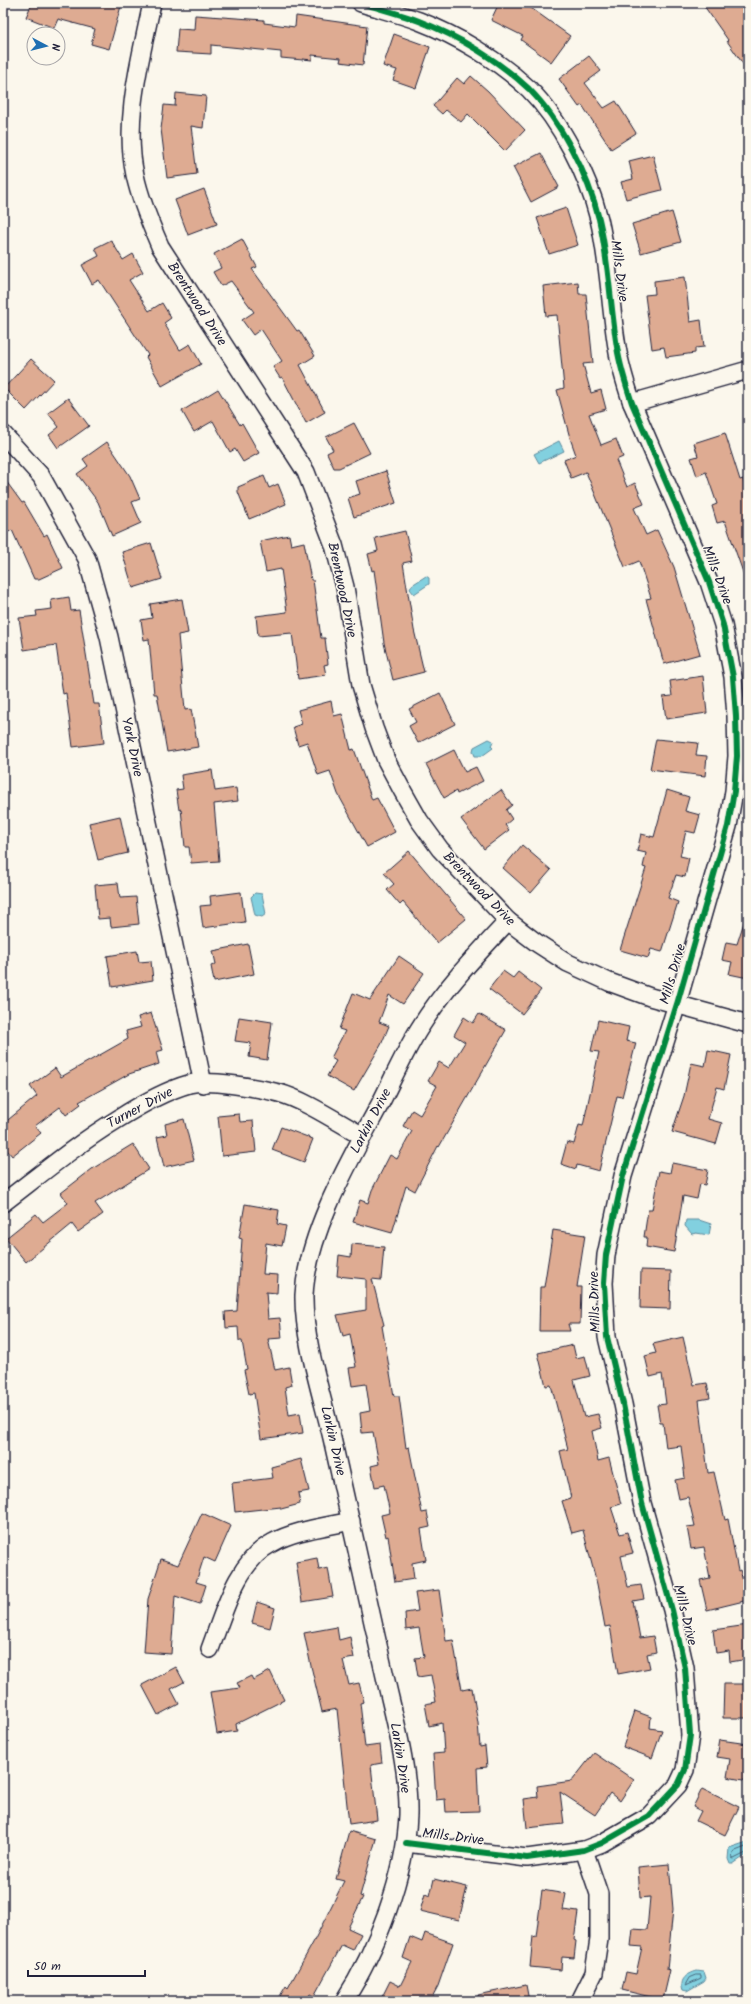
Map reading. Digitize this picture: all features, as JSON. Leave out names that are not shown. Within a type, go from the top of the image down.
[{"type":"street","name":"Brentwood Drive","points":[[152,3],[133,108],[131,143],[135,174],[146,211],[160,246],[309,480],[334,545],[344,587],[361,685],[386,760],[419,820],[440,849],[508,921],[537,943],[568,963],[609,982],[677,1004],[748,1024]]},
{"type":"street","name":"Mills Drive","points":[[361,3],[418,21],[442,31],[473,48],[507,71],[529,90],[548,112],[584,174],[599,219],[617,347],[623,375],[632,403],[709,582],[720,618],[733,677],[737,756],[734,791],[728,826],[677,1004],[623,1176],[606,1255],[604,1283],[607,1337],[623,1404],[642,1503],[672,1610],[685,1668],[690,1735],[685,1770],[678,1785],[649,1816],[609,1839],[584,1850],[527,1858],[406,1843]]},
{"type":"street","points":[[632,403],[748,370]]},
{"type":"street","name":"York Drive","points":[[3,434],[41,476],[69,523],[87,559],[109,637],[203,1084]]},
{"type":"street","name":"Larkin Drive","points":[[344,2001],[370,1953],[392,1898],[401,1870],[406,1843],[408,1813],[404,1765],[351,1521],[309,1339],[304,1296],[309,1263],[317,1233],[363,1136],[419,1029],[468,963],[508,921]]},
{"type":"street","name":"Turner Drive","points":[[3,1203],[80,1142],[140,1105],[190,1084],[218,1083],[280,1093],[297,1100],[363,1136]]},
{"type":"street","points":[[210,1649],[240,1572],[255,1555],[271,1543],[294,1534],[351,1521]]},
{"type":"street","points":[[580,2001],[594,1973],[599,1939],[599,1894],[584,1850]]},
{"type":"water","points":[[559,441],[564,451],[539,463],[534,454]]},
{"type":"water","points":[[426,576],[429,578],[429,584],[414,594],[410,589],[412,585]]},
{"type":"water","points":[[489,739],[493,741],[491,746],[493,748],[482,756],[475,756],[473,751],[474,747]]},
{"type":"water","points":[[255,893],[262,894],[266,914],[262,917],[255,915],[251,897]]},
{"type":"water","points":[[686,1220],[699,1220],[711,1224],[709,1235],[696,1233],[692,1234],[685,1226]]},
{"type":"water","points":[[747,1842],[748,1854],[733,1864],[730,1864],[728,1859],[729,1848]]},
{"type":"water","points":[[697,1971],[704,1972],[706,1978],[704,1981],[687,1991],[683,1990],[683,1980],[690,1974]]},
{"type":"building","points":[[32,3],[112,3],[121,6],[109,49],[91,44],[95,29],[58,19],[55,26],[49,26],[26,17]]},
{"type":"building","points":[[499,3],[524,3],[570,36],[551,62],[521,40],[523,36],[491,20]]},
{"type":"building","points":[[702,3],[748,3],[748,71],[727,41],[728,40]]},
{"type":"building","points":[[195,15],[264,20],[264,23],[295,27],[296,16],[367,26],[363,65],[340,62],[341,58],[312,55],[312,60],[281,58],[281,52],[211,45],[211,54],[176,52],[178,29],[194,30]]},
{"type":"building","points":[[394,34],[430,47],[416,88],[393,80],[397,70],[383,66]]},
{"type":"building","points":[[589,56],[601,71],[585,83],[604,108],[616,101],[636,133],[611,149],[582,105],[579,107],[559,79]]},
{"type":"building","points":[[471,76],[488,91],[525,130],[505,151],[468,114],[461,122],[446,110],[442,114],[433,106],[457,78],[464,84]]},
{"type":"building","points":[[176,93],[206,96],[203,128],[191,126],[197,174],[167,178],[161,129],[164,105],[175,106]]},
{"type":"building","points":[[541,153],[559,187],[531,202],[513,167]]},
{"type":"building","points":[[653,155],[662,190],[626,199],[621,182],[633,179],[629,161]]},
{"type":"building","points":[[204,189],[217,224],[188,235],[175,200]]},
{"type":"building","points":[[566,208],[578,245],[549,254],[537,218]]},
{"type":"building","points":[[672,212],[681,242],[641,253],[632,224]]},
{"type":"building","points":[[242,239],[257,267],[252,269],[297,331],[299,330],[315,356],[300,365],[325,412],[306,423],[282,377],[280,378],[273,367],[282,361],[261,329],[253,335],[242,320],[254,312],[231,281],[221,286],[213,272],[221,268],[214,254]]},
{"type":"building","points":[[111,240],[123,260],[133,254],[143,272],[129,280],[149,311],[162,303],[171,318],[164,323],[180,350],[190,344],[201,364],[162,386],[146,357],[148,355],[99,280],[92,284],[82,265],[99,256],[95,248]]},
{"type":"building","points":[[685,277],[690,322],[701,320],[704,347],[695,348],[695,353],[666,357],[664,347],[652,349],[645,295],[655,294],[654,281]]},
{"type":"building","points":[[578,282],[579,294],[586,294],[593,363],[583,364],[591,393],[601,390],[606,409],[589,414],[601,445],[616,439],[623,457],[616,460],[627,487],[635,483],[644,504],[634,508],[646,535],[657,530],[674,567],[700,654],[664,664],[646,599],[651,598],[639,561],[625,567],[586,472],[571,478],[564,460],[576,455],[557,390],[564,388],[557,315],[546,316],[543,286]]},
{"type":"building","points":[[31,359],[54,380],[26,410],[4,388]]},
{"type":"building","points":[[218,389],[240,425],[242,423],[259,453],[243,462],[235,449],[230,452],[213,421],[194,432],[182,411]]},
{"type":"building","points":[[68,398],[89,426],[58,448],[49,435],[59,427],[48,413]]},
{"type":"building","points":[[354,423],[370,453],[339,468],[334,468],[327,453],[333,450],[326,437]]},
{"type":"building","points":[[725,433],[740,480],[743,479],[748,496],[748,581],[746,581],[725,521],[717,523],[712,506],[717,504],[706,472],[697,476],[691,458],[698,456],[694,443]]},
{"type":"building","points":[[107,442],[130,476],[140,499],[132,502],[141,523],[112,536],[98,502],[77,474],[88,466],[83,459]]},
{"type":"building","points":[[386,471],[396,503],[354,517],[348,498],[360,494],[356,481]]},
{"type":"building","points":[[264,476],[269,488],[278,484],[286,504],[249,519],[238,492],[238,487]]},
{"type":"building","points":[[3,477],[22,503],[24,502],[44,536],[47,534],[63,568],[39,579],[34,579],[12,530],[3,535]]},
{"type":"building","points":[[405,531],[412,561],[403,563],[414,630],[424,672],[393,680],[384,643],[374,570],[372,571],[368,554],[378,551],[375,538]]},
{"type":"building","points":[[289,535],[291,545],[304,542],[311,580],[313,580],[321,638],[325,638],[328,664],[324,665],[326,675],[298,679],[292,633],[258,636],[256,616],[287,612],[281,569],[266,572],[260,541]]},
{"type":"building","points":[[151,543],[162,579],[133,588],[122,552]]},
{"type":"building","points":[[69,597],[71,611],[79,610],[94,704],[99,704],[104,743],[73,747],[66,693],[63,694],[56,645],[24,650],[19,618],[37,616],[36,611],[52,609],[51,600]]},
{"type":"building","points":[[182,599],[188,633],[178,635],[185,710],[191,709],[198,747],[167,752],[157,694],[154,694],[149,639],[144,640],[141,620],[152,618],[150,604]]},
{"type":"building","points":[[703,676],[707,713],[666,719],[663,697],[672,696],[670,681]]},
{"type":"building","points":[[440,693],[455,724],[418,743],[409,726],[416,722],[409,709]]},
{"type":"building","points":[[331,701],[334,716],[342,714],[351,750],[354,749],[372,800],[377,798],[395,832],[367,847],[338,794],[330,771],[318,775],[307,742],[298,745],[293,727],[302,724],[298,710]]},
{"type":"building","points":[[656,739],[698,743],[696,755],[707,756],[705,776],[650,769]]},
{"type":"building","points":[[454,750],[465,772],[476,767],[483,781],[457,794],[456,791],[444,798],[426,764]]},
{"type":"building","points":[[212,770],[215,791],[236,788],[238,801],[214,804],[219,861],[191,863],[189,847],[185,847],[181,809],[179,810],[176,790],[183,789],[181,775]]},
{"type":"building","points":[[501,790],[512,805],[506,810],[512,819],[505,825],[509,830],[484,849],[461,819]]},
{"type":"building","points":[[667,790],[689,797],[685,811],[700,815],[695,833],[686,831],[680,856],[689,858],[685,877],[676,875],[668,898],[678,902],[662,952],[651,949],[648,958],[620,950],[646,868],[643,867],[646,853],[637,851],[641,834],[654,837]]},
{"type":"building","points":[[120,816],[128,853],[98,860],[89,823]]},
{"type":"building","points":[[522,845],[551,870],[531,893],[503,868]]},
{"type":"building","points":[[409,851],[466,919],[437,943],[403,902],[400,905],[387,890],[394,884],[384,873]]},
{"type":"building","points":[[118,883],[120,898],[136,897],[139,924],[111,927],[110,918],[98,919],[95,885]]},
{"type":"building","points":[[241,892],[245,922],[203,928],[200,906],[211,905],[210,896]]},
{"type":"building","points":[[745,919],[748,920],[748,978],[729,974],[732,962],[722,960],[726,942],[737,944]]},
{"type":"building","points":[[248,944],[254,974],[214,982],[211,966],[216,964],[213,951]]},
{"type":"building","points":[[137,951],[139,962],[151,961],[153,980],[112,987],[107,956]]},
{"type":"building","points":[[399,956],[424,973],[403,1004],[389,995],[379,1022],[389,1026],[381,1045],[354,1091],[327,1076],[336,1061],[331,1058],[345,1031],[339,1029],[353,993],[370,1000]]},
{"type":"building","points":[[503,971],[513,978],[518,972],[541,990],[522,1014],[489,989]]},
{"type":"building","points":[[151,1013],[163,1050],[156,1052],[159,1064],[129,1074],[79,1102],[81,1104],[66,1115],[60,1107],[35,1126],[41,1133],[12,1156],[3,1145],[3,1124],[37,1096],[30,1086],[55,1068],[61,1077],[128,1039],[126,1031],[141,1027],[138,1017]]},
{"type":"building","points":[[479,1014],[506,1030],[439,1147],[438,1146],[415,1191],[406,1186],[392,1233],[353,1222],[360,1200],[368,1203],[372,1190],[390,1155],[397,1159],[412,1131],[403,1126],[412,1110],[420,1115],[437,1086],[428,1081],[439,1062],[449,1068],[465,1042],[454,1035],[464,1017],[473,1023]]},
{"type":"building","points":[[239,1017],[272,1022],[267,1060],[249,1057],[251,1043],[235,1041]]},
{"type":"building","points":[[598,1020],[629,1027],[626,1041],[636,1043],[622,1097],[617,1096],[599,1171],[577,1165],[576,1169],[561,1164],[567,1142],[574,1144],[579,1125],[583,1126],[599,1052],[591,1051]]},
{"type":"building","points":[[708,1050],[731,1055],[724,1089],[717,1087],[708,1119],[722,1123],[716,1144],[672,1132],[684,1096],[691,1063],[705,1066]]},
{"type":"building","points":[[239,1114],[240,1122],[253,1121],[256,1152],[222,1156],[218,1116]]},
{"type":"building","points":[[184,1119],[194,1160],[164,1167],[157,1137],[167,1135],[165,1124]]},
{"type":"building","points":[[281,1127],[313,1139],[304,1162],[272,1150]]},
{"type":"building","points":[[133,1144],[149,1169],[95,1203],[103,1214],[78,1232],[72,1224],[26,1262],[6,1238],[36,1214],[43,1222],[68,1203],[61,1193],[92,1169]]},
{"type":"building","points":[[672,1163],[708,1170],[705,1185],[700,1184],[697,1199],[683,1196],[674,1252],[646,1247],[647,1237],[644,1237],[648,1210],[652,1210],[659,1171],[670,1173]]},
{"type":"building","points":[[245,1204],[279,1210],[277,1224],[286,1226],[282,1246],[266,1243],[263,1274],[278,1275],[277,1293],[266,1292],[268,1319],[280,1318],[282,1338],[268,1339],[275,1370],[289,1367],[292,1385],[285,1387],[289,1415],[300,1413],[303,1433],[261,1439],[254,1393],[249,1394],[244,1370],[247,1369],[242,1341],[239,1341],[238,1327],[226,1328],[225,1312],[237,1311],[242,1239],[239,1238]]},
{"type":"building","points":[[553,1230],[585,1235],[577,1287],[581,1287],[580,1324],[568,1324],[570,1331],[539,1331],[540,1287],[544,1287]]},
{"type":"building","points":[[352,1244],[384,1247],[381,1280],[372,1279],[384,1325],[382,1326],[394,1396],[399,1396],[406,1448],[409,1447],[422,1513],[427,1512],[430,1527],[421,1529],[426,1560],[412,1563],[414,1579],[395,1582],[388,1536],[386,1537],[381,1515],[390,1513],[384,1485],[375,1487],[371,1466],[379,1464],[373,1432],[362,1433],[360,1413],[370,1411],[366,1384],[352,1386],[349,1368],[356,1367],[350,1334],[343,1336],[337,1315],[366,1310],[366,1279],[337,1276],[339,1255],[351,1257]]},
{"type":"building","points":[[641,1270],[671,1271],[670,1309],[640,1308]]},
{"type":"building","points":[[683,1337],[694,1385],[707,1383],[710,1398],[699,1400],[708,1473],[714,1472],[725,1520],[728,1519],[738,1571],[740,1570],[748,1600],[707,1610],[700,1580],[710,1578],[704,1547],[691,1549],[687,1527],[695,1526],[688,1497],[679,1499],[675,1480],[685,1478],[681,1446],[666,1448],[663,1423],[660,1423],[657,1405],[666,1404],[662,1374],[650,1377],[645,1356],[656,1353],[653,1344]]},
{"type":"building","points":[[573,1345],[576,1358],[585,1356],[590,1376],[574,1380],[584,1417],[598,1414],[602,1428],[592,1431],[598,1461],[609,1458],[621,1504],[611,1507],[620,1534],[627,1532],[633,1553],[621,1556],[628,1587],[641,1585],[644,1599],[633,1601],[640,1638],[653,1636],[656,1652],[647,1654],[650,1668],[618,1674],[610,1626],[605,1627],[597,1584],[583,1530],[572,1533],[562,1501],[571,1498],[560,1451],[568,1449],[551,1385],[546,1386],[538,1353]]},
{"type":"building","points":[[301,1459],[309,1491],[298,1493],[300,1504],[281,1509],[281,1507],[235,1512],[232,1483],[273,1478],[271,1467]]},
{"type":"building","points":[[202,1513],[231,1526],[215,1562],[204,1557],[196,1582],[206,1585],[200,1604],[175,1596],[171,1654],[144,1652],[148,1599],[161,1559],[178,1565]]},
{"type":"building","points":[[317,1558],[319,1570],[328,1568],[333,1597],[302,1602],[296,1562]]},
{"type":"building","points":[[439,1590],[446,1641],[453,1640],[462,1690],[472,1688],[478,1723],[480,1747],[485,1746],[487,1767],[477,1768],[479,1811],[446,1812],[445,1799],[436,1800],[433,1754],[444,1753],[442,1723],[429,1726],[425,1704],[436,1702],[431,1675],[418,1677],[415,1658],[424,1657],[419,1628],[406,1630],[405,1613],[418,1611],[415,1593]]},
{"type":"building","points":[[257,1602],[275,1608],[270,1628],[252,1623]]},
{"type":"building","points":[[748,1625],[748,1659],[730,1662],[729,1651],[716,1653],[713,1630]]},
{"type":"building","points":[[337,1627],[339,1640],[350,1637],[354,1658],[343,1660],[349,1685],[359,1683],[364,1702],[360,1703],[365,1747],[380,1745],[382,1763],[371,1765],[377,1820],[349,1824],[337,1709],[322,1712],[304,1633]]},
{"type":"building","points":[[176,1667],[184,1682],[171,1689],[179,1704],[158,1715],[142,1685]]},
{"type":"building","points":[[270,1671],[284,1700],[236,1724],[237,1731],[217,1734],[210,1692],[240,1688],[237,1683],[251,1676],[253,1680]]},
{"type":"building","points":[[724,1684],[748,1684],[748,1718],[723,1718]]},
{"type":"building","points":[[635,1711],[651,1717],[650,1728],[662,1730],[652,1758],[623,1747]]},
{"type":"building","points":[[720,1740],[748,1744],[748,1781],[727,1777],[730,1759],[717,1757]]},
{"type":"building","points":[[594,1753],[634,1780],[620,1801],[610,1793],[595,1815],[560,1792],[564,1824],[527,1828],[524,1799],[538,1797],[537,1786],[572,1781]]},
{"type":"building","points":[[702,1789],[739,1807],[725,1835],[696,1821],[701,1811],[693,1807]]},
{"type":"building","points":[[349,1831],[376,1839],[360,1896],[363,1897],[348,1928],[361,1934],[353,1950],[342,1945],[314,1996],[310,1994],[307,1999],[310,2001],[277,2001],[286,1986],[288,1988],[314,1941],[344,1881],[336,1879]]},
{"type":"building","points":[[669,1864],[673,1909],[667,1969],[670,1970],[663,2000],[622,1990],[626,1972],[636,1974],[642,1947],[631,1946],[633,1929],[647,1930],[650,1897],[640,1898],[638,1867]]},
{"type":"building","points":[[434,1879],[467,1887],[459,1920],[420,1911],[425,1894],[430,1896]]},
{"type":"building","points":[[542,1890],[566,1894],[563,1910],[578,1912],[574,1940],[576,1941],[574,1958],[562,1957],[561,1970],[530,1967],[533,1936],[536,1937]]},
{"type":"building","points":[[425,1933],[453,1943],[438,1986],[430,2001],[380,2001],[390,1981],[400,1986],[412,1962],[403,1958],[410,1937],[422,1942]]},
{"type":"building","points":[[526,1985],[529,2001],[479,2001],[478,1995]]},
{"type":"cycle path","points":[[361,3],[412,18],[434,27],[463,41],[504,68],[529,89],[541,102],[572,150],[588,185],[599,219],[605,251],[617,347],[621,368],[632,403],[709,582],[723,625],[733,677],[737,756],[734,791],[728,826],[677,1004],[623,1176],[606,1255],[604,1283],[607,1337],[623,1404],[642,1503],[672,1610],[685,1668],[690,1735],[685,1770],[678,1785],[649,1816],[602,1843],[584,1850],[527,1858],[406,1843]]}]
